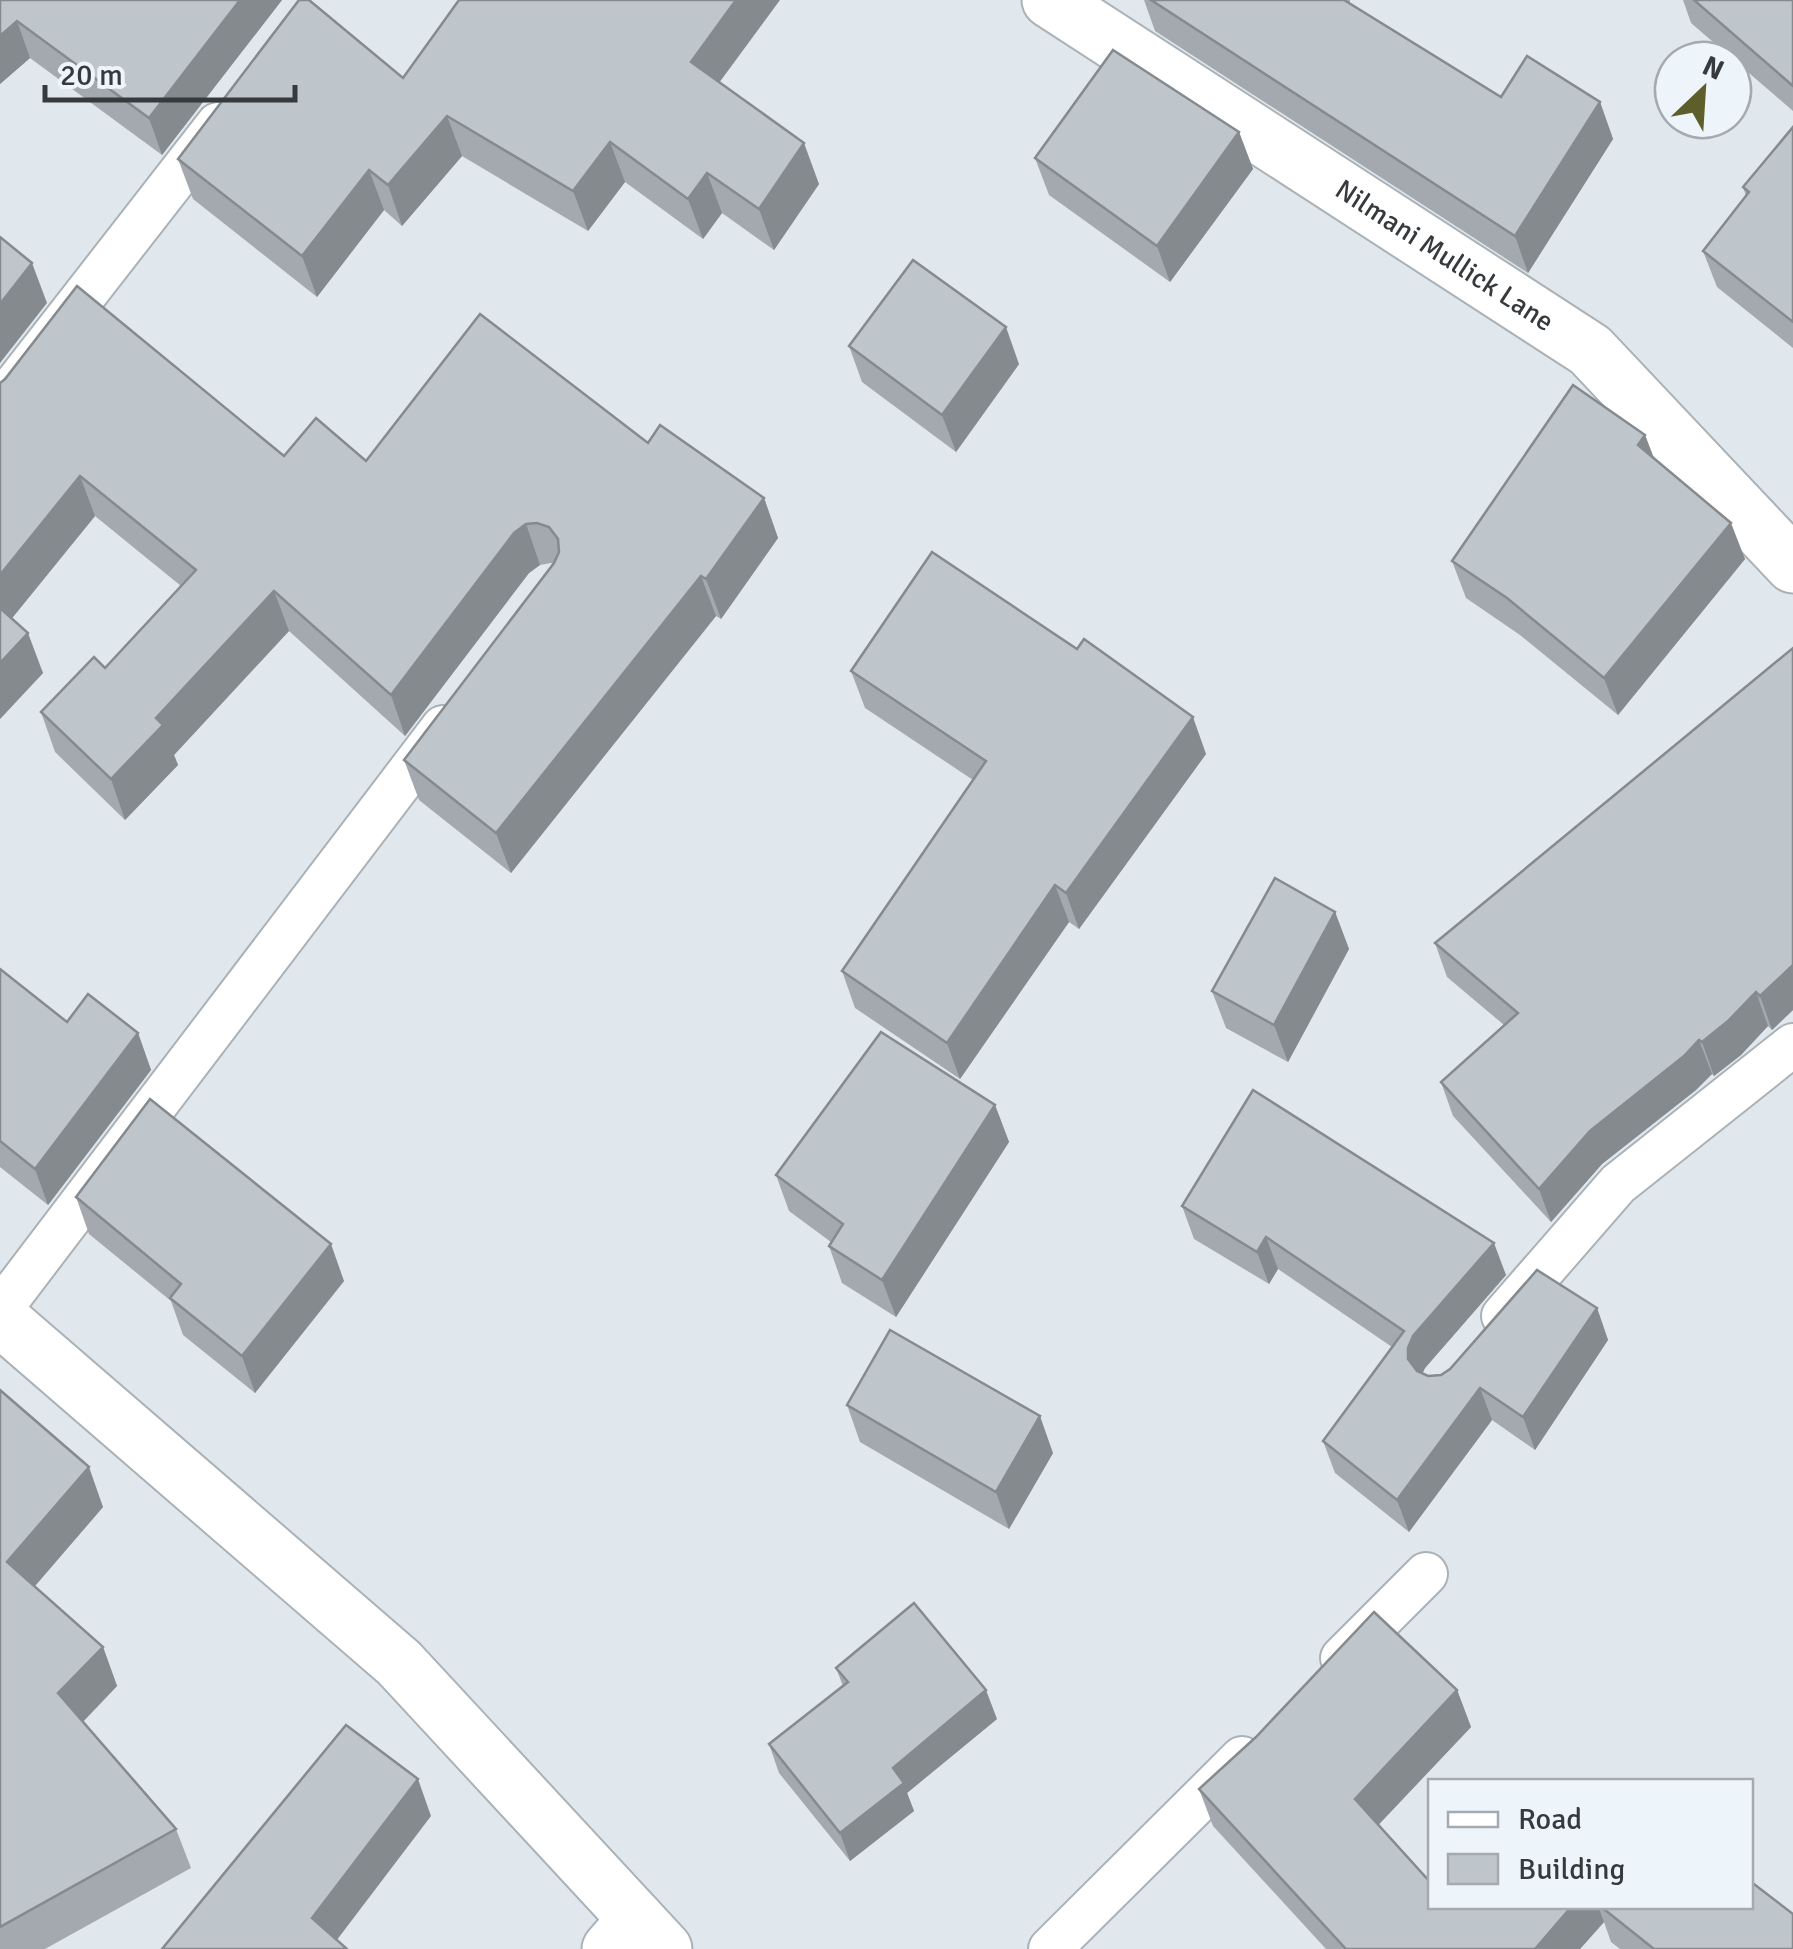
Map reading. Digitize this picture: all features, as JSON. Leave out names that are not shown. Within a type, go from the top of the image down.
[{"type":"street","name":"Nilmani Mullick Lane","points":[[1050,0],[1590,350],[1793,566]]},
{"type":"street","points":[[0,1318],[400,1663],[637,1939]]},
{"type":"lane","points":[[0,404],[242,93]]},
{"type":"lane","points":[[0,1310],[465,698]]},
{"type":"lane","points":[[1481,1341],[1618,1184],[1793,1045]]},
{"type":"lane","points":[[1315,1685],[1426,1574]]},
{"type":"lane","points":[[1050,1949],[1273,1727]]},
{"type":"building","points":[[0,0],[240,0],[149,118],[17,21],[0,36]]},
{"type":"building","points":[[299,0],[309,0],[403,78],[459,0],[736,0],[691,62],[804,143],[759,209],[707,173],[688,199],[610,142],[573,191],[447,116],[388,185],[369,170],[302,256],[178,159]]},
{"type":"building","points":[[1151,0],[1344,0],[1501,97],[1527,56],[1600,102],[1515,236]]},
{"type":"building","points":[[1694,0],[1793,0],[1793,86],[1753,51],[1753,40],[1740,40]]},
{"type":"building","points":[[1113,50],[1239,132],[1157,246],[1035,158]]},
{"type":"building","points":[[1793,127],[1793,322],[1703,251],[1749,192],[1743,187]]},
{"type":"building","points":[[0,237],[32,263],[0,304]]},
{"type":"building","points":[[913,260],[1006,327],[942,415],[849,346]]},
{"type":"building","points":[[77,286],[284,456],[316,418],[366,461],[480,314],[648,443],[660,425],[764,498],[706,579],[701,576],[496,833],[404,760],[554,563],[559,552],[558,539],[549,527],[537,523],[526,524],[514,533],[391,695],[274,591],[156,718],[163,725],[111,779],[41,712],[94,657],[105,668],[196,570],[80,476],[0,575],[0,383]]},
{"type":"building","points":[[1573,385],[1645,435],[1638,445],[1731,523],[1604,678],[1507,598],[1452,561]]},
{"type":"building","points":[[932,552],[1077,649],[1084,639],[1193,717],[1066,893],[1055,885],[947,1043],[842,971],[986,761],[851,671]]},
{"type":"building","points":[[0,608],[28,633],[0,663]]},
{"type":"building","points":[[1793,648],[1793,965],[1760,996],[1756,992],[1728,1021],[1702,1042],[1699,1040],[1590,1131],[1539,1189],[1441,1082],[1518,1013],[1435,943]]},
{"type":"building","points":[[1275,878],[1335,912],[1274,1025],[1212,991]]},
{"type":"building","points":[[0,969],[67,1022],[88,994],[138,1033],[35,1169],[0,1141]]},
{"type":"building","points":[[881,1032],[995,1105],[882,1280],[829,1246],[843,1224],[776,1175]]},
{"type":"building","points":[[1253,1090],[1494,1243],[1413,1336],[1408,1359],[1417,1371],[1428,1376],[1450,1369],[1537,1270],[1597,1308],[1523,1417],[1480,1388],[1397,1500],[1323,1441],[1404,1331],[1266,1237],[1257,1252],[1182,1206]]},
{"type":"building","points":[[150,1099],[331,1244],[242,1356],[170,1298],[181,1284],[76,1197]]},
{"type":"building","points":[[890,1330],[1040,1416],[996,1492],[847,1405]]},
{"type":"building","points":[[0,1390],[89,1467],[7,1562],[103,1647],[58,1693],[176,1829],[0,1927]]},
{"type":"building","points":[[914,1603],[986,1690],[893,1768],[904,1783],[840,1833],[769,1744],[848,1682],[836,1668]]},
{"type":"building","points":[[1374,1612],[1457,1690],[1355,1799],[1428,1880],[1428,1909],[1569,1909],[1535,1949],[1346,1949],[1199,1789],[1256,1737]]},
{"type":"building","points":[[346,1725],[418,1779],[312,1918],[347,1949],[162,1949]]},
{"type":"building","points":[[1753,1883],[1793,1914],[1793,1949],[1654,1949],[1604,1909],[1753,1909]]}]
